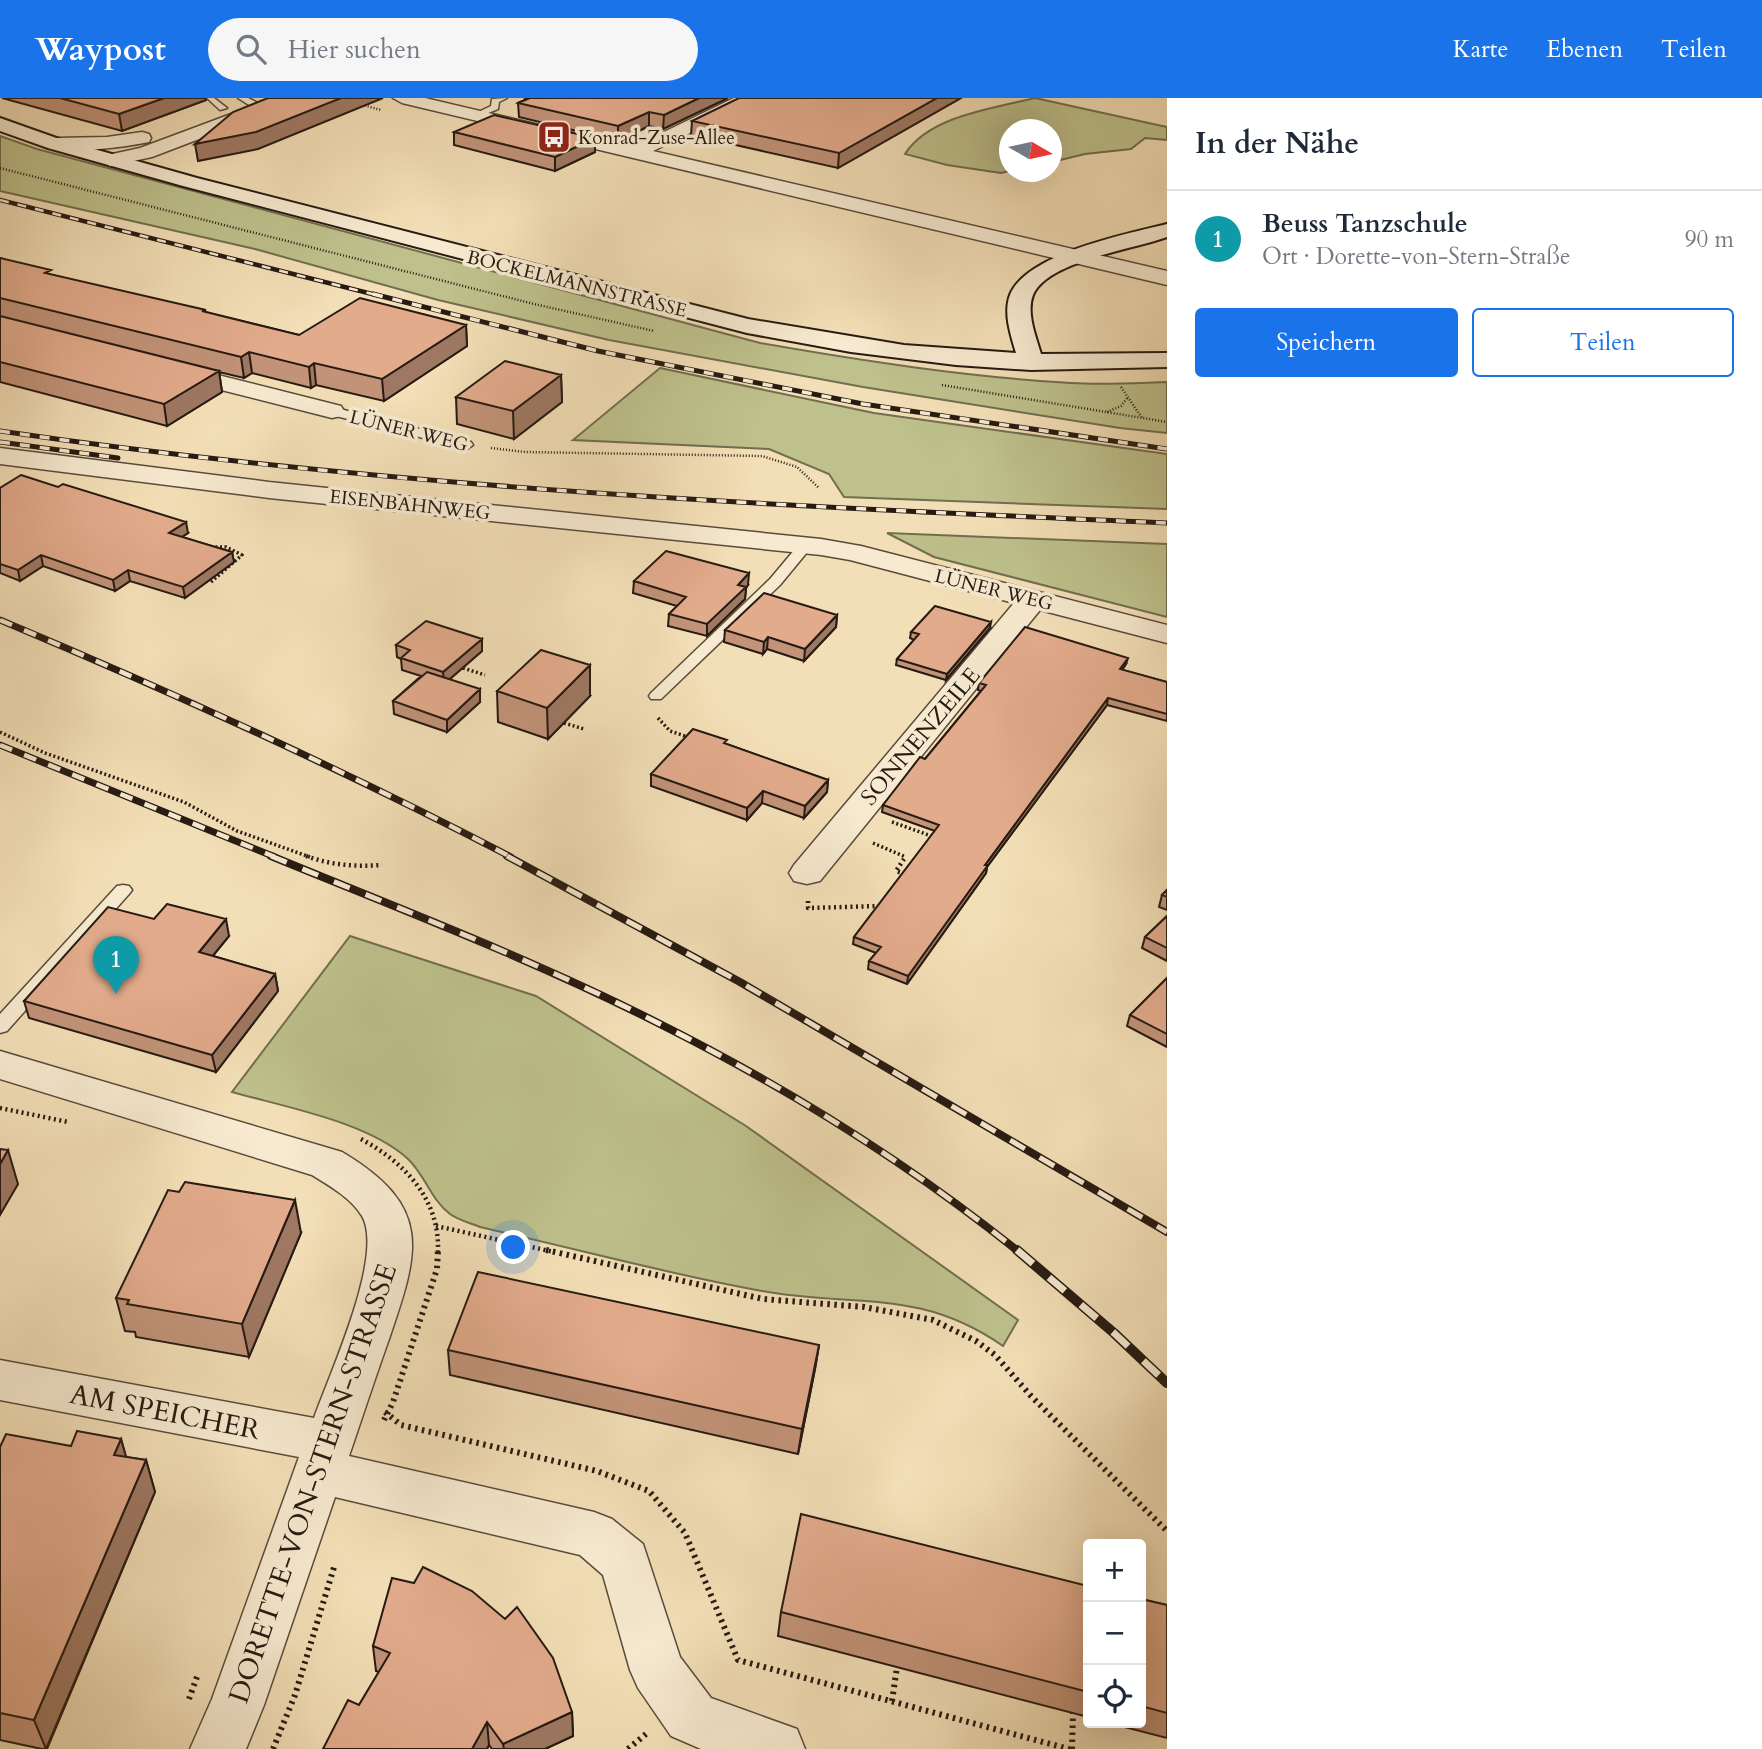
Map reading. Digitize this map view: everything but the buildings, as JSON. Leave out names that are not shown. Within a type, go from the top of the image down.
[{"type":"main road","name":"BOCKELMANNSTRASSE","points":[[0,124],[110,160],[383,234],[747,326],[878,351],[953,359],[1031,363],[1167,360]]},
{"type":"main road","points":[[1031,363],[1021,311],[1021,295],[1028,284],[1041,273],[1074,257],[1167,230]]},
{"type":"street","points":[[110,160],[124,148],[217,104],[290,98]]},
{"type":"street","points":[[402,98],[1167,278]]},
{"type":"street","points":[[635,153],[748,98]]},
{"type":"street","points":[[110,160],[145,153],[248,102]]},
{"type":"street","points":[[55,144],[116,142],[147,137]]},
{"type":"street","name":"LÜNER WEG","points":[[146,363],[332,411]]},
{"type":"street","name":"EISENBAHNWEG","points":[[0,456],[269,489],[813,546]]},
{"type":"street","name":"LÜNER WEG","points":[[813,546],[1034,598],[1167,634]]},
{"type":"street","name":"SONNENZEILE","points":[[807,873],[1034,598]]},
{"type":"street","name":"DORETTE-VON-STERN-STRASSE","points":[[0,1065],[327,1163],[361,1184],[383,1212],[391,1241],[386,1283],[348,1442],[218,1749]]},
{"type":"street","name":"AM SPEICHER","points":[[0,1380],[348,1442],[594,1535],[625,1561],[657,1670],[691,1717],[745,1740],[777,1749]]},
{"type":"lane","points":[[476,115],[495,107],[495,101],[503,98]]},
{"type":"lane","name":"LÜNER WEG","points":[[332,411],[467,445]]},
{"type":"lane","points":[[656,696],[813,546]]},
{"type":"lane","points":[[0,1026],[123,890]]},
{"type":"path","points":[[1104,413],[1121,406],[1128,397]]},
{"type":"path","name":"LÜNER WEG","points":[[467,445],[525,452],[762,456],[797,467],[820,488]]},
{"type":"path","points":[[208,546],[226,547],[242,555],[211,582]]},
{"type":"path","points":[[463,668],[485,675]]},
{"type":"path","points":[[655,715],[670,731],[702,742]]},
{"type":"path","points":[[564,723],[584,729]]},
{"type":"path","points":[[0,732],[46,753],[172,797],[237,831],[323,862],[354,867],[382,865]]},
{"type":"path","points":[[850,821],[942,840]]},
{"type":"path","points":[[850,821],[907,856],[896,871],[905,874]]},
{"type":"path","points":[[807,873],[808,908],[881,906]]},
{"type":"path","points":[[348,1442],[437,1269],[439,1250],[437,1226],[423,1188],[388,1152],[355,1136]]},
{"type":"path","points":[[383,1212],[763,1299],[889,1310],[933,1321],[976,1341],[995,1355],[1031,1396],[1167,1531]]},
{"type":"path","points":[[348,1442],[401,1425],[597,1471],[649,1491],[685,1533],[738,1660],[1070,1749],[1073,1713]]},
{"type":"path","points":[[272,1749],[295,1695],[338,1556]]},
{"type":"path","points":[[892,1701],[897,1667]]},
{"type":"green space","points":[[1035,98],[1167,127],[1167,140],[1145,138],[1131,149],[1062,160],[1062,119],[999,119],[999,173],[947,165],[905,154],[916,141],[930,131],[946,122],[982,110]]},
{"type":"green space","points":[[0,136],[37,149],[760,343],[993,377],[1083,384],[1167,382],[1167,433],[863,387],[609,340],[438,300],[255,249],[0,191]]},
{"type":"green space","points":[[660,368],[874,413],[1167,454],[1167,509],[844,497],[829,474],[769,449],[573,440]]},
{"type":"green space","points":[[887,533],[1167,544],[1167,617],[934,557]]},
{"type":"green space","points":[[350,936],[536,996],[746,1126],[1018,1320],[1003,1346],[972,1327],[914,1307],[762,1291],[480,1227],[450,1214],[438,1202],[408,1159],[371,1135],[325,1117],[232,1092]]},
{"type":"railway","points":[[0,200],[380,296]]},
{"type":"railway","points":[[373,294],[598,351],[863,404],[1167,449]]},
{"type":"railway","points":[[0,431],[145,451],[436,481],[728,501],[1167,523]]},
{"type":"railway","points":[[0,442],[118,458]]},
{"type":"railway","points":[[0,620],[258,733],[511,857]]},
{"type":"railway","points":[[0,745],[275,857]]},
{"type":"railway","points":[[271,856],[514,956],[609,999],[704,1047],[844,1127],[933,1187],[1019,1252]]},
{"type":"railway","points":[[507,856],[740,982],[1167,1232]]},
{"type":"railway","points":[[1017,1250],[1114,1333],[1167,1383]]},
{"type":"place","name":"Konrad-Zuse-Allee","points":[[554,137]]},
{"type":"place","name":"Beuss Tanzschule","points":[[116,994]]}]
